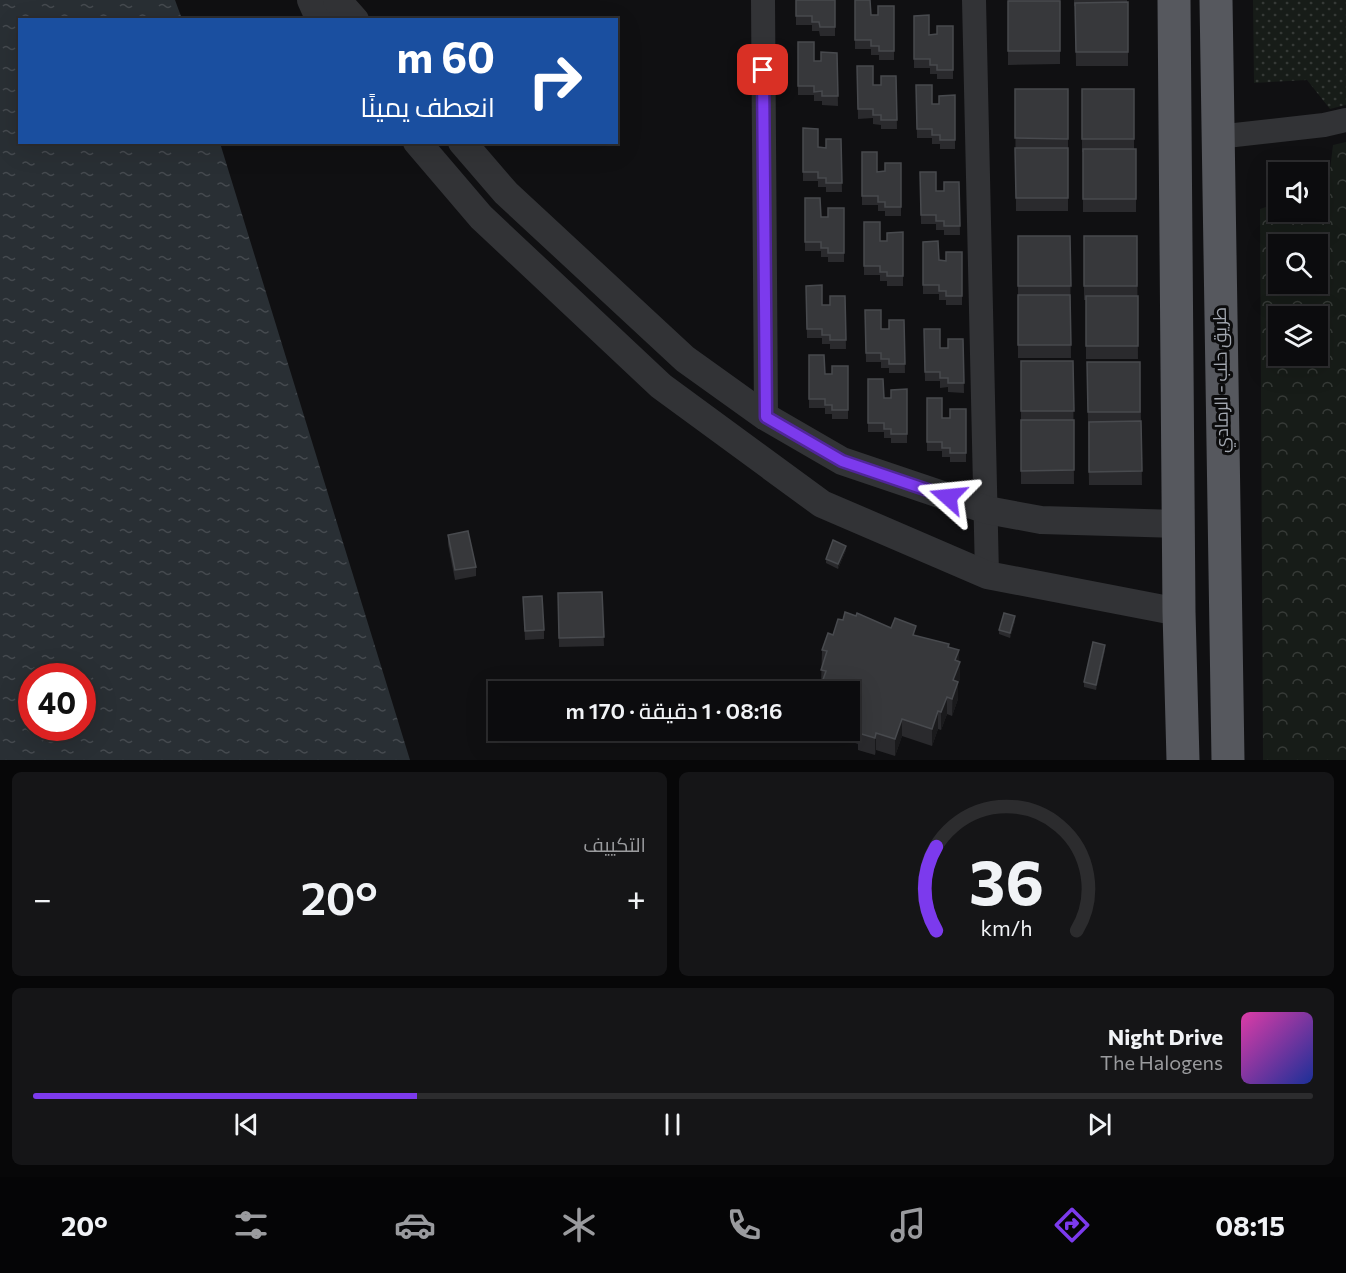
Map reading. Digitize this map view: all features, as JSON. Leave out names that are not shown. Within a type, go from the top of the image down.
[{"type":"highway","points":[[1174,0],[1179,612],[1184,760]]},
{"type":"highway","name":"طريق حلب - الرمادي","points":[[1216,0],[1228,760]]},
{"type":"street","points":[[311,0],[319,18]]},
{"type":"street","points":[[337,0],[353,18]]},
{"type":"street","points":[[763,0],[766,417]]},
{"type":"street","points":[[974,0],[987,575]]},
{"type":"street","points":[[1217,137],[1324,125],[1346,120]]},
{"type":"street","points":[[419,144],[481,218],[661,386],[822,504],[987,575],[1179,612]]},
{"type":"street","points":[[464,144],[506,193],[685,359],[766,417],[842,461],[987,510],[1041,520],[1179,524]]},
{"type":"green space","points":[[1253,0],[1346,0],[1346,105],[1330,109],[1307,80],[1254,83]]},
{"type":"green space","points":[[1346,142],[1346,760],[1263,760],[1260,209],[1268,206],[1268,222],[1328,222],[1328,186],[1333,145]]},
{"type":"water","points":[[0,0],[175,0],[182,18],[18,18],[18,144],[220,144],[410,760],[0,760]]},
{"type":"building","points":[[796,0],[835,0],[835,27],[820,27],[819,22],[812,22],[812,16],[796,16]]},
{"type":"building","points":[[855,0],[870,0],[871,15],[878,15],[878,6],[894,6],[894,51],[879,51],[879,46],[871,46],[871,40],[855,40]]},
{"type":"building","points":[[1008,1],[1060,1],[1060,51],[1008,51]]},
{"type":"building","points":[[1128,2],[1128,52],[1076,52],[1075,3]]},
{"type":"building","points":[[929,15],[929,35],[937,34],[937,26],[953,26],[953,70],[937,70],[937,65],[930,65],[930,59],[914,59],[914,16]]},
{"type":"building","points":[[798,42],[814,42],[814,61],[821,61],[821,52],[837,53],[838,96],[822,96],[822,91],[814,92],[814,86],[798,86]]},
{"type":"building","points":[[857,66],[873,66],[873,85],[881,85],[881,76],[896,76],[897,120],[881,120],[881,115],[873,115],[873,109],[858,109]]},
{"type":"building","points":[[916,85],[932,85],[932,104],[939,104],[939,96],[955,95],[955,140],[940,140],[940,135],[932,135],[932,129],[917,129]]},
{"type":"building","points":[[1015,89],[1068,89],[1068,139],[1015,138]]},
{"type":"building","points":[[1082,89],[1134,89],[1134,139],[1082,139]]},
{"type":"building","points":[[803,128],[818,129],[818,147],[826,148],[826,139],[841,139],[842,183],[826,183],[826,178],[818,178],[818,172],[803,172]]},
{"type":"building","points":[[1015,148],[1068,148],[1068,198],[1016,198]]},
{"type":"building","points":[[1083,149],[1136,149],[1136,199],[1083,199]]},
{"type":"building","points":[[862,152],[877,152],[877,172],[885,171],[885,163],[901,163],[901,207],[885,207],[885,202],[878,202],[878,196],[862,196]]},
{"type":"building","points":[[920,172],[936,172],[936,191],[944,191],[944,182],[959,182],[960,226],[944,226],[944,221],[936,221],[936,215],[921,215]]},
{"type":"building","points":[[805,198],[820,198],[821,217],[828,217],[828,208],[844,208],[844,253],[828,253],[828,248],[821,248],[821,242],[805,242]]},
{"type":"building","points":[[864,222],[880,222],[880,241],[887,241],[887,233],[903,232],[903,276],[887,276],[887,272],[880,272],[880,266],[864,266]]},
{"type":"building","points":[[1018,236],[1070,236],[1071,286],[1018,286]]},
{"type":"building","points":[[1084,236],[1137,236],[1137,286],[1084,286]]},
{"type":"building","points":[[938,241],[939,260],[946,261],[946,252],[962,252],[962,296],[946,296],[946,291],[939,291],[939,285],[923,285],[923,242]]},
{"type":"building","points":[[822,285],[822,305],[830,305],[830,296],[845,296],[846,340],[830,340],[830,335],[822,335],[822,329],[807,329],[806,286]]},
{"type":"building","points":[[1018,295],[1070,295],[1071,345],[1018,345]]},
{"type":"building","points":[[1086,296],[1138,296],[1138,346],[1086,346]]},
{"type":"building","points":[[865,310],[881,310],[881,329],[889,329],[889,320],[904,320],[905,364],[889,364],[889,359],[881,359],[881,353],[866,353]]},
{"type":"building","points":[[924,329],[940,329],[940,348],[948,348],[948,339],[963,339],[964,383],[948,383],[948,378],[940,378],[940,372],[925,372]]},
{"type":"building","points":[[809,355],[824,355],[825,374],[832,374],[832,366],[848,366],[848,410],[832,410],[832,405],[825,405],[825,399],[809,399]]},
{"type":"building","points":[[1021,361],[1073,361],[1074,411],[1021,411]]},
{"type":"building","points":[[1087,362],[1140,362],[1140,412],[1088,412]]},
{"type":"building","points":[[868,379],[883,379],[884,398],[891,398],[891,390],[907,389],[907,434],[891,434],[891,429],[884,429],[884,423],[868,423]]},
{"type":"building","points":[[927,398],[942,398],[942,418],[950,418],[950,409],[966,409],[966,453],[950,453],[950,448],[942,448],[942,442],[927,442]]},
{"type":"building","points":[[1021,420],[1074,420],[1074,470],[1021,471]]},
{"type":"building","points":[[1141,421],[1142,471],[1089,472],[1089,422]]},
{"type":"building","points":[[468,531],[476,567],[455,570],[448,535]]},
{"type":"building","points":[[833,540],[846,546],[838,564],[826,559]]},
{"type":"building","points":[[602,592],[604,637],[559,638],[558,593]]},
{"type":"building","points":[[542,596],[544,630],[525,631],[523,597]]},
{"type":"building","points":[[845,612],[856,616],[857,613],[891,628],[895,618],[916,626],[913,635],[949,644],[948,647],[959,650],[955,660],[960,662],[953,680],[958,682],[952,699],[947,697],[941,712],[938,711],[932,729],[902,719],[895,739],[876,733],[875,738],[860,734],[860,681],[822,681],[826,671],[821,670],[827,651],[822,650],[828,633],[833,635],[838,619],[843,620]]},
{"type":"building","points":[[1004,613],[1015,616],[1010,633],[999,630]]},
{"type":"building","points":[[1093,642],[1105,645],[1096,685],[1084,682]]},
{"type":"route","points":[[763,70],[766,417],[842,461],[948,497]]}]
